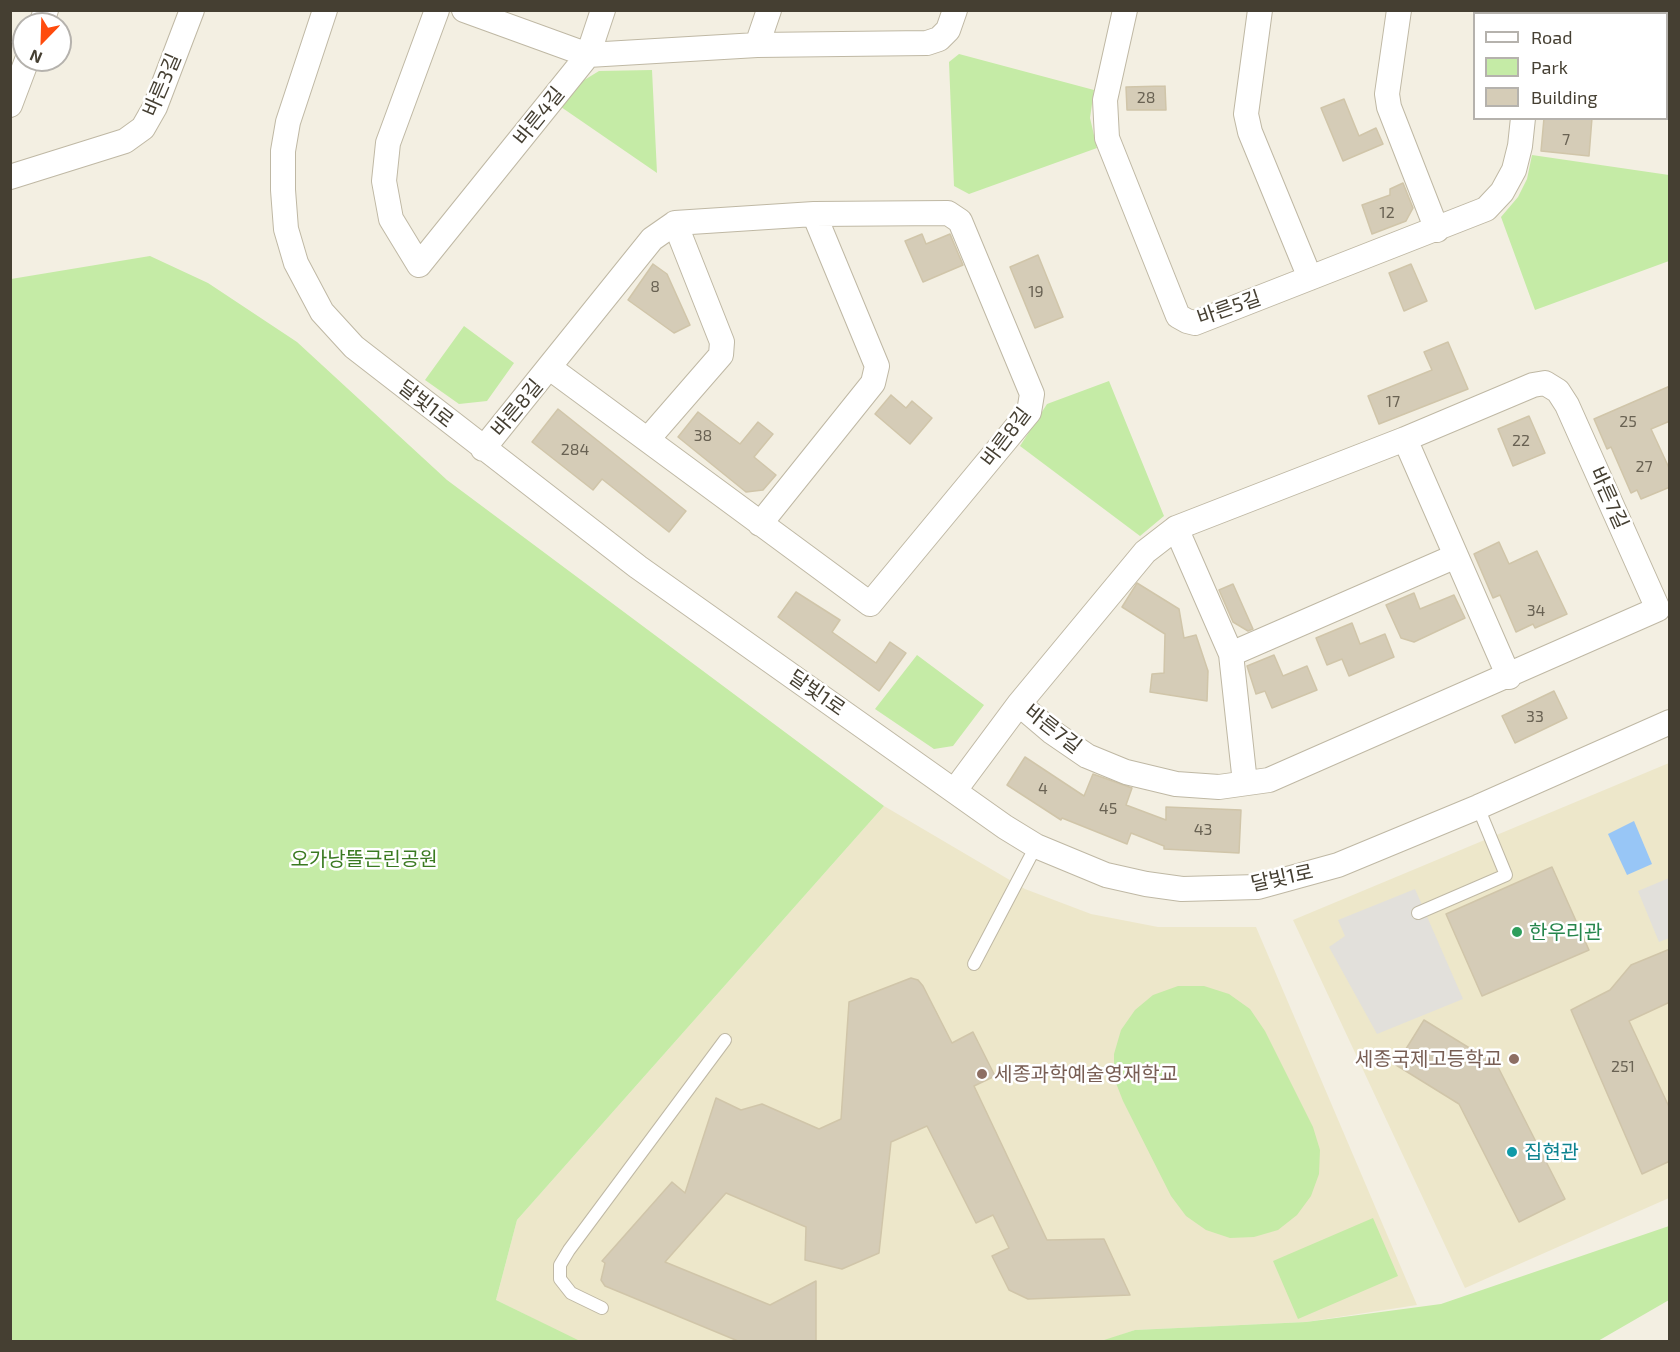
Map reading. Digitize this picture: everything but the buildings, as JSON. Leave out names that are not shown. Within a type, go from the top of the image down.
[{"type":"street","name":"바른3길","points":[[10,177],[125,141],[143,128],[155,107],[192,10]]},
{"type":"street","name":"달빛1로","points":[[325,10],[288,122],[283,151],[286,229],[296,263],[322,312],[354,347],[638,567],[1036,846],[1106,875],[1146,884],[1182,889],[1258,887],[1338,865],[1478,807],[1670,722]]},
{"type":"street","name":"바른4길","points":[[436,10],[388,143],[384,181],[391,219],[419,266],[588,55]]},
{"type":"street","points":[[464,10],[588,55],[757,45],[927,43],[939,39],[948,30],[955,10]]},
{"type":"street","points":[[588,55],[603,10]]},
{"type":"street","points":[[757,45],[769,10]]},
{"type":"street","name":"바른5길","points":[[1125,10],[1105,100],[1107,138],[1178,316],[1195,323],[1486,209],[1502,192],[1514,170],[1523,120]]},
{"type":"street","points":[[1260,10],[1246,114],[1250,132],[1310,278]]},
{"type":"street","points":[[1398,10],[1387,94],[1389,107],[1437,230]]},
{"type":"street","points":[[10,105],[22,72]]},
{"type":"street","name":"바른8길","points":[[483,449],[652,239],[675,223],[814,214],[948,213],[960,221],[1032,394],[1029,412],[870,604],[550,368]]},
{"type":"street","points":[[760,524],[873,383],[877,366],[814,214]]},
{"type":"street","points":[[648,439],[721,355],[722,342],[675,223]]},
{"type":"street","name":"바른7길","points":[[1545,383],[1558,392],[1568,405],[1658,609],[1509,677],[1304,767],[1269,780],[1219,787],[1176,784],[1126,772],[1087,756],[1052,732],[1019,704],[1145,552],[1176,528],[1405,439],[1533,385],[1545,383]]},
{"type":"street","points":[[1405,439],[1509,677]]},
{"type":"street","points":[[1176,528],[1231,654],[1245,783]]},
{"type":"street","points":[[1231,654],[1456,556]]},
{"type":"street","points":[[955,790],[1019,704]]},
{"type":"lane","points":[[1418,913],[1506,875],[1478,807]]},
{"type":"lane","points":[[974,964],[1036,846]]},
{"type":"lane","points":[[602,1308],[571,1293],[560,1279],[560,1265],[726,1040]]},
{"type":"shaded area","name":"세종국제고등학교","points":[[1669,763],[1669,1198],[1465,1288],[1293,920]]},
{"type":"shaded area","name":"세종과학예술영재학교","points":[[884,806],[1025,889],[1091,914],[1158,927],[1256,927],[1417,1305],[1306,1322],[1135,1330],[1101,1342],[580,1342],[496,1300],[517,1220]]},
{"type":"shaded area","points":[[1669,878],[1669,938],[1659,942],[1638,891]]},
{"type":"shaded area","points":[[1415,889],[1463,999],[1377,1034],[1329,947],[1345,936],[1338,920]]},
{"type":"green space","points":[[959,54],[1094,90],[1090,118],[1097,148],[969,194],[954,186],[949,62]]},
{"type":"green space","points":[[652,70],[657,173],[561,107],[581,82],[599,71]]},
{"type":"green space","points":[[1532,155],[1669,175],[1669,261],[1535,310],[1501,217],[1518,197],[1527,179]]},
{"type":"green space","name":"오가낭뜰근린공원","points":[[150,256],[208,283],[297,342],[447,480],[884,806],[517,1220],[496,1300],[580,1341],[11,1341],[11,279]]},
{"type":"green space","points":[[464,326],[514,363],[487,401],[459,404],[425,380]]},
{"type":"green space","points":[[1109,381],[1164,516],[1140,536],[1020,446],[1047,404]]},
{"type":"green space","points":[[917,655],[984,705],[953,746],[934,749],[875,709]]},
{"type":"green space","points":[[1178,986],[1204,986],[1229,994],[1250,1009],[1265,1031],[1313,1127],[1320,1150],[1319,1174],[1311,1196],[1297,1215],[1278,1230],[1254,1237],[1230,1238],[1206,1230],[1186,1216],[1171,1196],[1123,1101],[1114,1078],[1114,1054],[1121,1030],[1135,1010],[1153,995]]},
{"type":"green space","points":[[1373,1218],[1398,1276],[1298,1319],[1273,1261]]},
{"type":"green space","points":[[1669,1226],[1669,1300],[1598,1341],[1101,1341],[1135,1330],[1306,1322],[1441,1304]]},
{"type":"water","points":[[1634,821],[1652,864],[1627,875],[1608,834]]},
{"type":"place","name":"한우리관","points":[[1517,932]]},
{"type":"place","name":"세종국제고등학교","points":[[1514,1059]]},
{"type":"place","name":"세종과학예술영재학교","points":[[982,1074]]},
{"type":"place","name":"집현관","points":[[1512,1152]]}]
